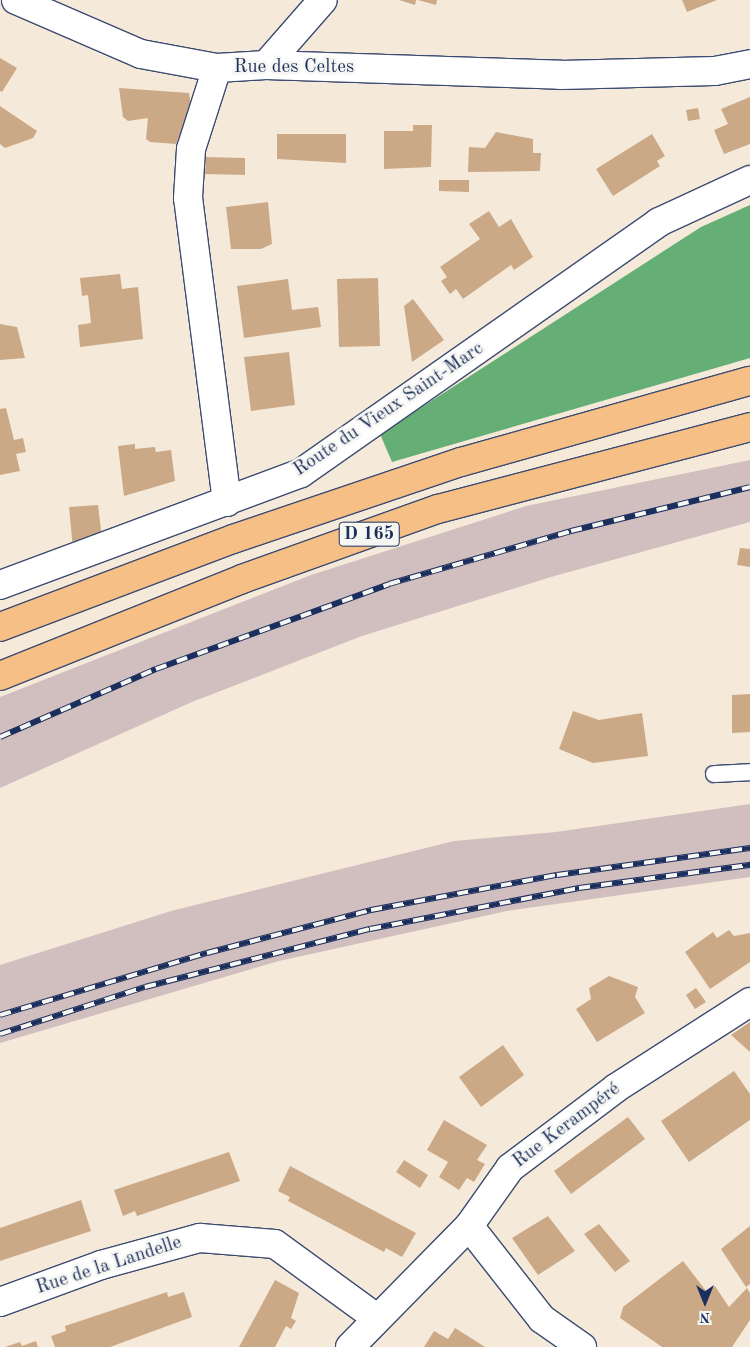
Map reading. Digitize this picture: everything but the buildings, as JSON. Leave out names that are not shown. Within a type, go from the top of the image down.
[{"type":"highway","name":"D 165","points":[[0,627],[232,539],[461,462],[750,381]]},
{"type":"highway","name":"D 165","points":[[0,676],[242,579],[438,509],[750,427]]},
{"type":"street","points":[[16,0],[142,54],[217,68]]},
{"type":"street","points":[[266,65],[323,0]]},
{"type":"street","name":"Rue des Celtes","points":[[227,502],[188,198],[191,149],[217,68],[266,65],[562,75],[715,71],[750,64]]},
{"type":"street","name":"Route du Vieux Saint-Marc","points":[[0,586],[301,473],[659,222],[750,180]]},
{"type":"street","name":"Rue Kerampéré","points":[[350,1347],[375,1317],[469,1226],[510,1168],[616,1088],[750,1002]]},
{"type":"street","points":[[469,1226],[542,1319],[582,1347]]},
{"type":"street","name":"Rue de la Landelle","points":[[0,1302],[101,1265],[200,1238],[275,1244],[375,1317]]},
{"type":"lane","points":[[714,774],[750,772]]},
{"type":"shaded area","points":[[750,460],[750,522],[551,577],[362,636],[192,702],[0,788],[0,697],[311,575],[526,506]]},
{"type":"shaded area","points":[[750,804],[750,877],[507,911],[279,961],[0,1043],[0,965],[171,911],[454,841],[556,832]]},
{"type":"green space","points":[[750,205],[750,358],[392,462],[380,434],[701,227]]},
{"type":"railway","points":[[0,737],[156,669],[389,584],[571,531],[750,487]]},
{"type":"railway","points":[[0,1015],[207,953],[371,910],[557,875],[750,848]]},
{"type":"railway","points":[[0,1034],[145,987],[370,929],[579,888],[750,865]]}]
